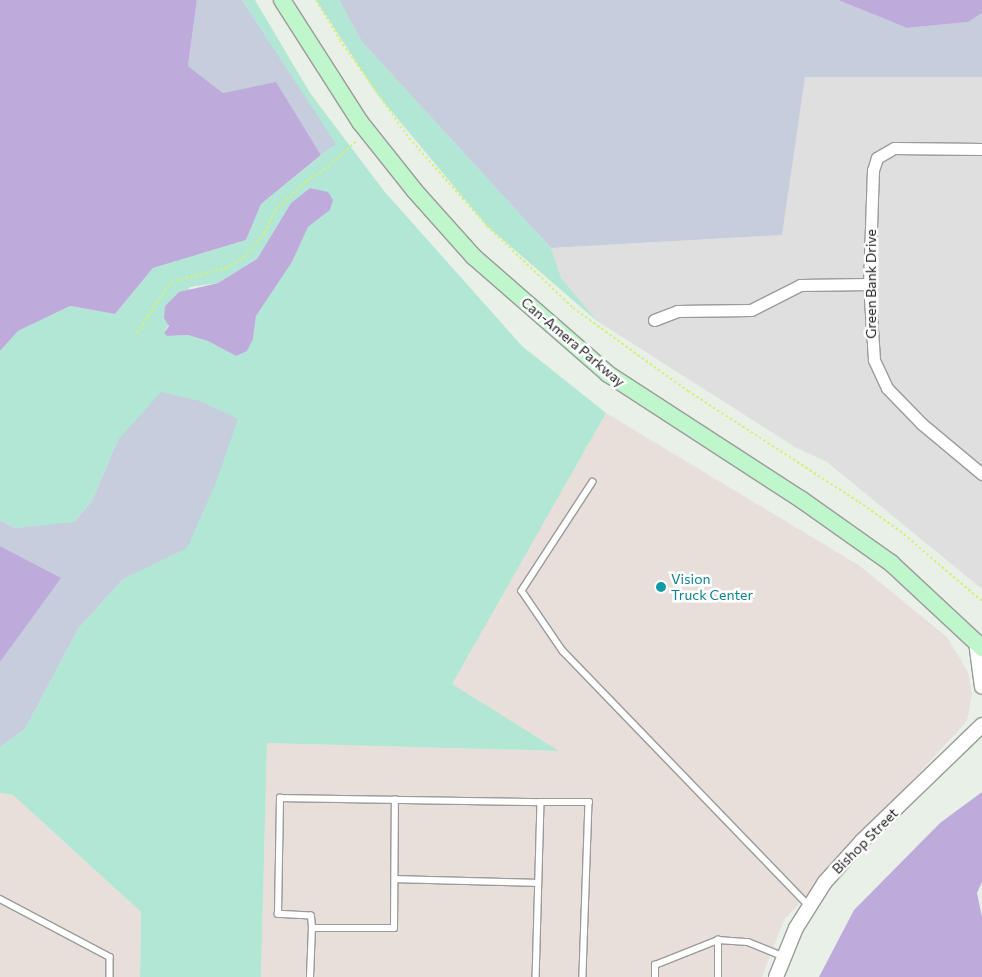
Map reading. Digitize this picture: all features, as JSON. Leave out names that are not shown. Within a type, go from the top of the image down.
[{"type":"main road","name":"Can-Amera Parkway","points":[[282,0],[368,132],[474,257],[608,374],[802,500],[892,564],[979,645]]},
{"type":"street","name":"Green Bank Drive","points":[[982,149],[894,148],[877,158],[873,170],[869,284],[872,351],[887,388],[898,403],[982,474]]},
{"type":"street","points":[[654,320],[677,311],[752,310],[800,285],[869,284]]},
{"type":"street","points":[[979,645],[982,687]]},
{"type":"street","name":"Bishop Street","points":[[776,977],[783,956],[809,906],[862,841],[981,723]]},
{"type":"lane","points":[[593,482],[522,592],[563,650],[809,906]]},
{"type":"lane","points":[[310,977],[312,916],[278,914],[280,798],[589,802],[583,977]]},
{"type":"lane","points":[[312,928],[394,928],[395,800]]},
{"type":"lane","points":[[536,977],[541,802]]},
{"type":"lane","points":[[395,880],[538,883]]},
{"type":"lane","points":[[0,899],[110,957],[110,977]]},
{"type":"lane","points":[[655,977],[655,965],[718,940],[748,942],[783,956]]},
{"type":"lane","points":[[718,940],[718,977]]},
{"type":"path","points":[[316,0],[340,40],[409,138],[487,226],[573,308],[680,386],[859,502],[900,532],[982,601]]},
{"type":"path","points":[[137,333],[171,282],[226,268],[243,258],[265,233],[275,211],[306,181],[368,132]]},
{"type":"shaded area","points":[[0,0],[197,0],[188,66],[223,93],[276,82],[321,155],[261,204],[246,240],[153,268],[115,314],[70,306],[18,331],[0,351]]},
{"type":"shaded area","points":[[197,0],[242,0],[336,144],[321,155],[276,83],[223,93],[188,66]]},
{"type":"shaded area","points":[[339,0],[838,0],[907,28],[967,22],[982,13],[982,77],[805,77],[782,235],[551,248],[362,42]]},
{"type":"shaded area","points":[[838,0],[982,0],[982,13],[968,22],[907,28]]},
{"type":"shaded area","points":[[874,75],[982,77],[982,589],[827,462],[795,447],[597,321],[560,278],[551,248],[782,235],[804,77]]},
{"type":"shaded area","points":[[310,188],[328,192],[333,200],[330,210],[308,227],[292,262],[256,316],[253,339],[247,351],[236,356],[208,341],[188,335],[167,336],[164,333],[169,326],[164,318],[165,306],[179,292],[218,283],[257,259],[291,203]]},
{"type":"shaded area","points":[[161,392],[200,401],[238,419],[215,485],[187,548],[123,579],[78,629],[25,729],[0,747],[0,662],[60,578],[0,546],[0,520],[15,528],[74,522],[92,501],[118,440]]},
{"type":"shaded area","points":[[606,413],[860,566],[947,637],[968,672],[972,694],[967,721],[784,920],[762,977],[261,977],[267,743],[558,751],[451,684]]},
{"type":"shaded area","points":[[0,546],[61,578],[0,662]]},
{"type":"shaded area","points":[[982,792],[982,882],[977,893],[982,917],[982,977],[819,977],[854,910],[940,823]]},
{"type":"shaded area","points":[[0,793],[13,795],[141,912],[140,977],[0,977]]},
{"type":"green space","points":[[242,0],[255,0],[310,93],[384,191],[522,346],[606,413],[452,684],[559,751],[267,743],[261,977],[140,977],[141,912],[13,795],[0,793],[0,747],[25,729],[78,629],[123,579],[187,547],[118,440],[92,501],[73,523],[15,528],[0,520],[0,351],[18,331],[70,306],[115,314],[153,268],[246,240],[261,204],[335,144]],"holes":[[[310,188],[317,190],[330,210],[308,227],[292,262],[256,316],[253,339],[236,356],[208,341],[188,335],[167,336],[164,333],[190,287],[218,283],[257,259],[291,203]]]},
{"type":"green space","points":[[316,0],[339,0],[362,42],[551,248],[561,278],[597,321],[487,226],[377,94]]},
{"type":"place","name":"Vision Truck Center","points":[[661,587]]}]
